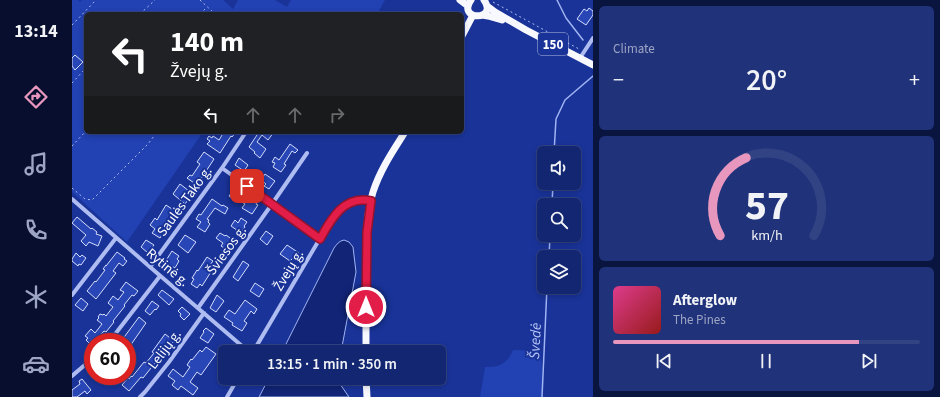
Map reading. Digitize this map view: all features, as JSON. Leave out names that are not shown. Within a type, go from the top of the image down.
[{"type":"main road","points":[[460,0],[469,3],[469,11],[473,15],[496,18],[526,30]]},
{"type":"main road","points":[[482,16],[486,12],[487,2]]},
{"type":"main road","points":[[487,2],[495,12],[526,30]]},
{"type":"main road","points":[[464,32],[473,15]]},
{"type":"main road","name":"150","points":[[526,30],[582,55],[593,65]]},
{"type":"main road","points":[[366,345],[367,232],[371,201],[381,172],[404,134]]},
{"type":"main road","points":[[366,385],[367,397]]},
{"type":"street","points":[[582,55],[593,38]]},
{"type":"street","name":"Saulės Tako g.","points":[[150,267],[222,168],[245,134]]},
{"type":"street","name":"Šviesos g.","points":[[198,308],[307,153]]},
{"type":"street","points":[[222,168],[320,239]]},
{"type":"street","name":"Rytinė g.","points":[[72,199],[241,345]]},
{"type":"street","name":"Žvejų g.","points":[[257,345],[332,218],[343,207],[360,200],[371,201]]},
{"type":"street","points":[[72,295],[116,238]]},
{"type":"street","points":[[116,333],[160,276]]},
{"type":"street","name":"Lelijų g.","points":[[140,397],[169,362],[204,313]]},
{"type":"street","points":[[72,376],[84,366]]},
{"type":"street","points":[[227,397],[234,385]]},
{"type":"path","points":[[84,12],[96,0]]},
{"type":"path","points":[[142,12],[154,0]]},
{"type":"path","points":[[200,0],[213,12]]},
{"type":"path","points":[[487,2],[582,55]]},
{"type":"path","points":[[202,12],[207,7]]},
{"type":"path","points":[[72,25],[84,12]]},
{"type":"path","points":[[72,83],[84,70]]},
{"type":"path","points":[[72,146],[84,133]]},
{"type":"path","points":[[72,188],[85,199],[92,200],[148,144],[156,134]]},
{"type":"shaded area","points":[[72,0],[78,0],[80,2],[82,0],[223,0],[233,9],[238,0],[275,0],[287,7],[291,0],[385,0],[378,12],[84,12],[84,134],[202,134],[127,242],[72,192]]},
{"type":"shaded area","points":[[344,240],[349,242],[353,247],[356,272],[342,345],[286,345],[334,248],[339,242]]},
{"type":"shaded area","points":[[513,350],[541,351],[543,397],[480,397],[485,367],[494,367],[502,364],[511,355]]},
{"type":"shaded area","points":[[265,385],[341,385],[349,397],[259,397]]},
{"type":"building","points":[[589,8],[593,11],[593,15],[586,25],[577,19],[584,9],[587,11]]},
{"type":"building","points":[[75,55],[83,62],[75,70],[72,66],[72,58]]},
{"type":"building","points":[[223,134],[234,134],[232,137],[231,136],[220,153],[207,144],[210,141],[207,139],[209,136],[212,138],[213,136],[219,140]]},
{"type":"building","points":[[255,134],[272,134],[268,140],[262,135],[257,142],[266,149],[260,158],[249,147],[257,135]]},
{"type":"building","points":[[290,144],[298,150],[295,153],[292,151],[281,172],[273,167],[275,163],[272,162],[275,157],[279,160]]},
{"type":"building","points":[[204,152],[214,159],[197,185],[187,178],[190,175],[192,176],[200,164],[197,162]]},
{"type":"building","points":[[239,158],[248,165],[244,171],[235,165]]},
{"type":"building","points":[[265,174],[275,181],[269,189],[264,186],[266,184],[261,180]]},
{"type":"building","points":[[180,184],[189,191],[186,194],[190,197],[185,204],[173,194]]},
{"type":"building","points":[[235,188],[240,191],[239,194],[247,200],[248,198],[257,202],[256,204],[258,205],[252,214],[242,208],[245,204],[229,196]]},
{"type":"building","points":[[212,199],[228,208],[225,214],[215,208],[207,219],[209,220],[208,222],[210,224],[205,232],[197,227],[201,222],[196,219],[199,214],[201,215]]},
{"type":"building","points":[[166,205],[175,211],[174,216],[163,231],[164,232],[160,238],[152,233],[155,229],[150,225],[155,218],[157,220]]},
{"type":"building","points":[[77,217],[97,232],[96,234],[102,236],[98,246],[89,242],[86,246],[81,241],[86,235],[72,223]]},
{"type":"building","points":[[241,218],[247,222],[241,233],[231,226],[235,220],[238,223]]},
{"type":"building","points":[[266,231],[273,236],[267,245],[260,239]]},
{"type":"building","points":[[220,233],[225,236],[226,235],[234,241],[227,250],[221,246],[223,243],[216,238]]},
{"type":"building","points":[[185,235],[196,242],[188,253],[178,245]]},
{"type":"building","points":[[146,240],[154,245],[148,253],[141,247]]},
{"type":"building","points":[[287,245],[299,253],[294,260],[293,258],[290,261],[280,254]]},
{"type":"building","points":[[172,251],[179,256],[177,259],[179,261],[175,268],[165,262]]},
{"type":"building","points":[[117,252],[127,261],[123,266],[119,263],[113,271],[116,273],[96,299],[87,291],[95,281],[96,282],[105,270],[103,269]]},
{"type":"building","points":[[76,253],[80,257],[82,255],[86,258],[81,265],[79,264],[78,266],[72,261]]},
{"type":"building","points":[[207,257],[213,261],[210,265],[214,267],[202,286],[200,284],[197,288],[191,284],[194,279],[192,278]]},
{"type":"building","points":[[243,261],[249,265],[238,281],[233,277]]},
{"type":"building","points":[[126,282],[138,291],[134,296],[132,295],[124,305],[125,306],[106,332],[95,333],[102,324],[97,320],[99,318],[98,317],[100,314],[104,314],[106,316],[113,307],[108,303],[113,296],[118,300],[124,292],[120,290]]},
{"type":"building","points":[[255,283],[264,289],[259,297],[250,291]]},
{"type":"building","points":[[162,290],[174,299],[169,305],[158,295]]},
{"type":"building","points":[[217,295],[224,301],[216,312],[210,308]]},
{"type":"building","points":[[81,298],[88,304],[83,311],[75,305]]},
{"type":"building","points":[[245,300],[257,309],[254,314],[251,311],[244,321],[247,323],[242,331],[232,325],[233,323],[224,317],[229,310],[235,314]]},
{"type":"building","points":[[152,301],[159,306],[150,315],[145,311]]},
{"type":"building","points":[[182,307],[190,314],[184,320],[178,311]]},
{"type":"building","points":[[139,317],[146,323],[136,337],[136,333],[127,333]]},
{"type":"building","points":[[206,328],[214,334],[208,343],[200,338]]},
{"type":"building","points":[[91,329],[95,333],[88,333]]},
{"type":"building","points":[[165,334],[174,341],[156,364],[155,363],[143,378],[141,377],[136,383],[136,372],[154,353],[152,352]]},
{"type":"building","points":[[206,347],[216,354],[201,375],[197,372],[190,382],[198,388],[193,395],[181,386],[178,390],[172,385],[175,381],[168,376],[173,369],[183,377],[190,367],[187,365],[191,359],[192,360],[200,350],[202,352]]},
{"type":"building","points":[[82,379],[84,385],[87,385],[91,390],[87,394],[85,391],[77,397],[72,397],[72,390],[80,384],[79,381]]},
{"type":"building","points":[[122,385],[134,385],[129,391]]},
{"type":"waterway","points":[[557,0],[566,18],[583,40]]},
{"type":"waterway","name":"Švedė","points":[[554,146],[556,119],[565,100],[593,76]]},
{"type":"waterway","name":"Švedė","points":[[552,198],[553,190]]},
{"type":"waterway","name":"Švedė","points":[[549,250],[550,242]]},
{"type":"waterway","name":"Švedė","points":[[542,397],[547,294]]},
{"type":"route","points":[[247,186],[320,239],[332,218],[343,207],[360,200],[371,201],[367,232],[366,307]]}]
